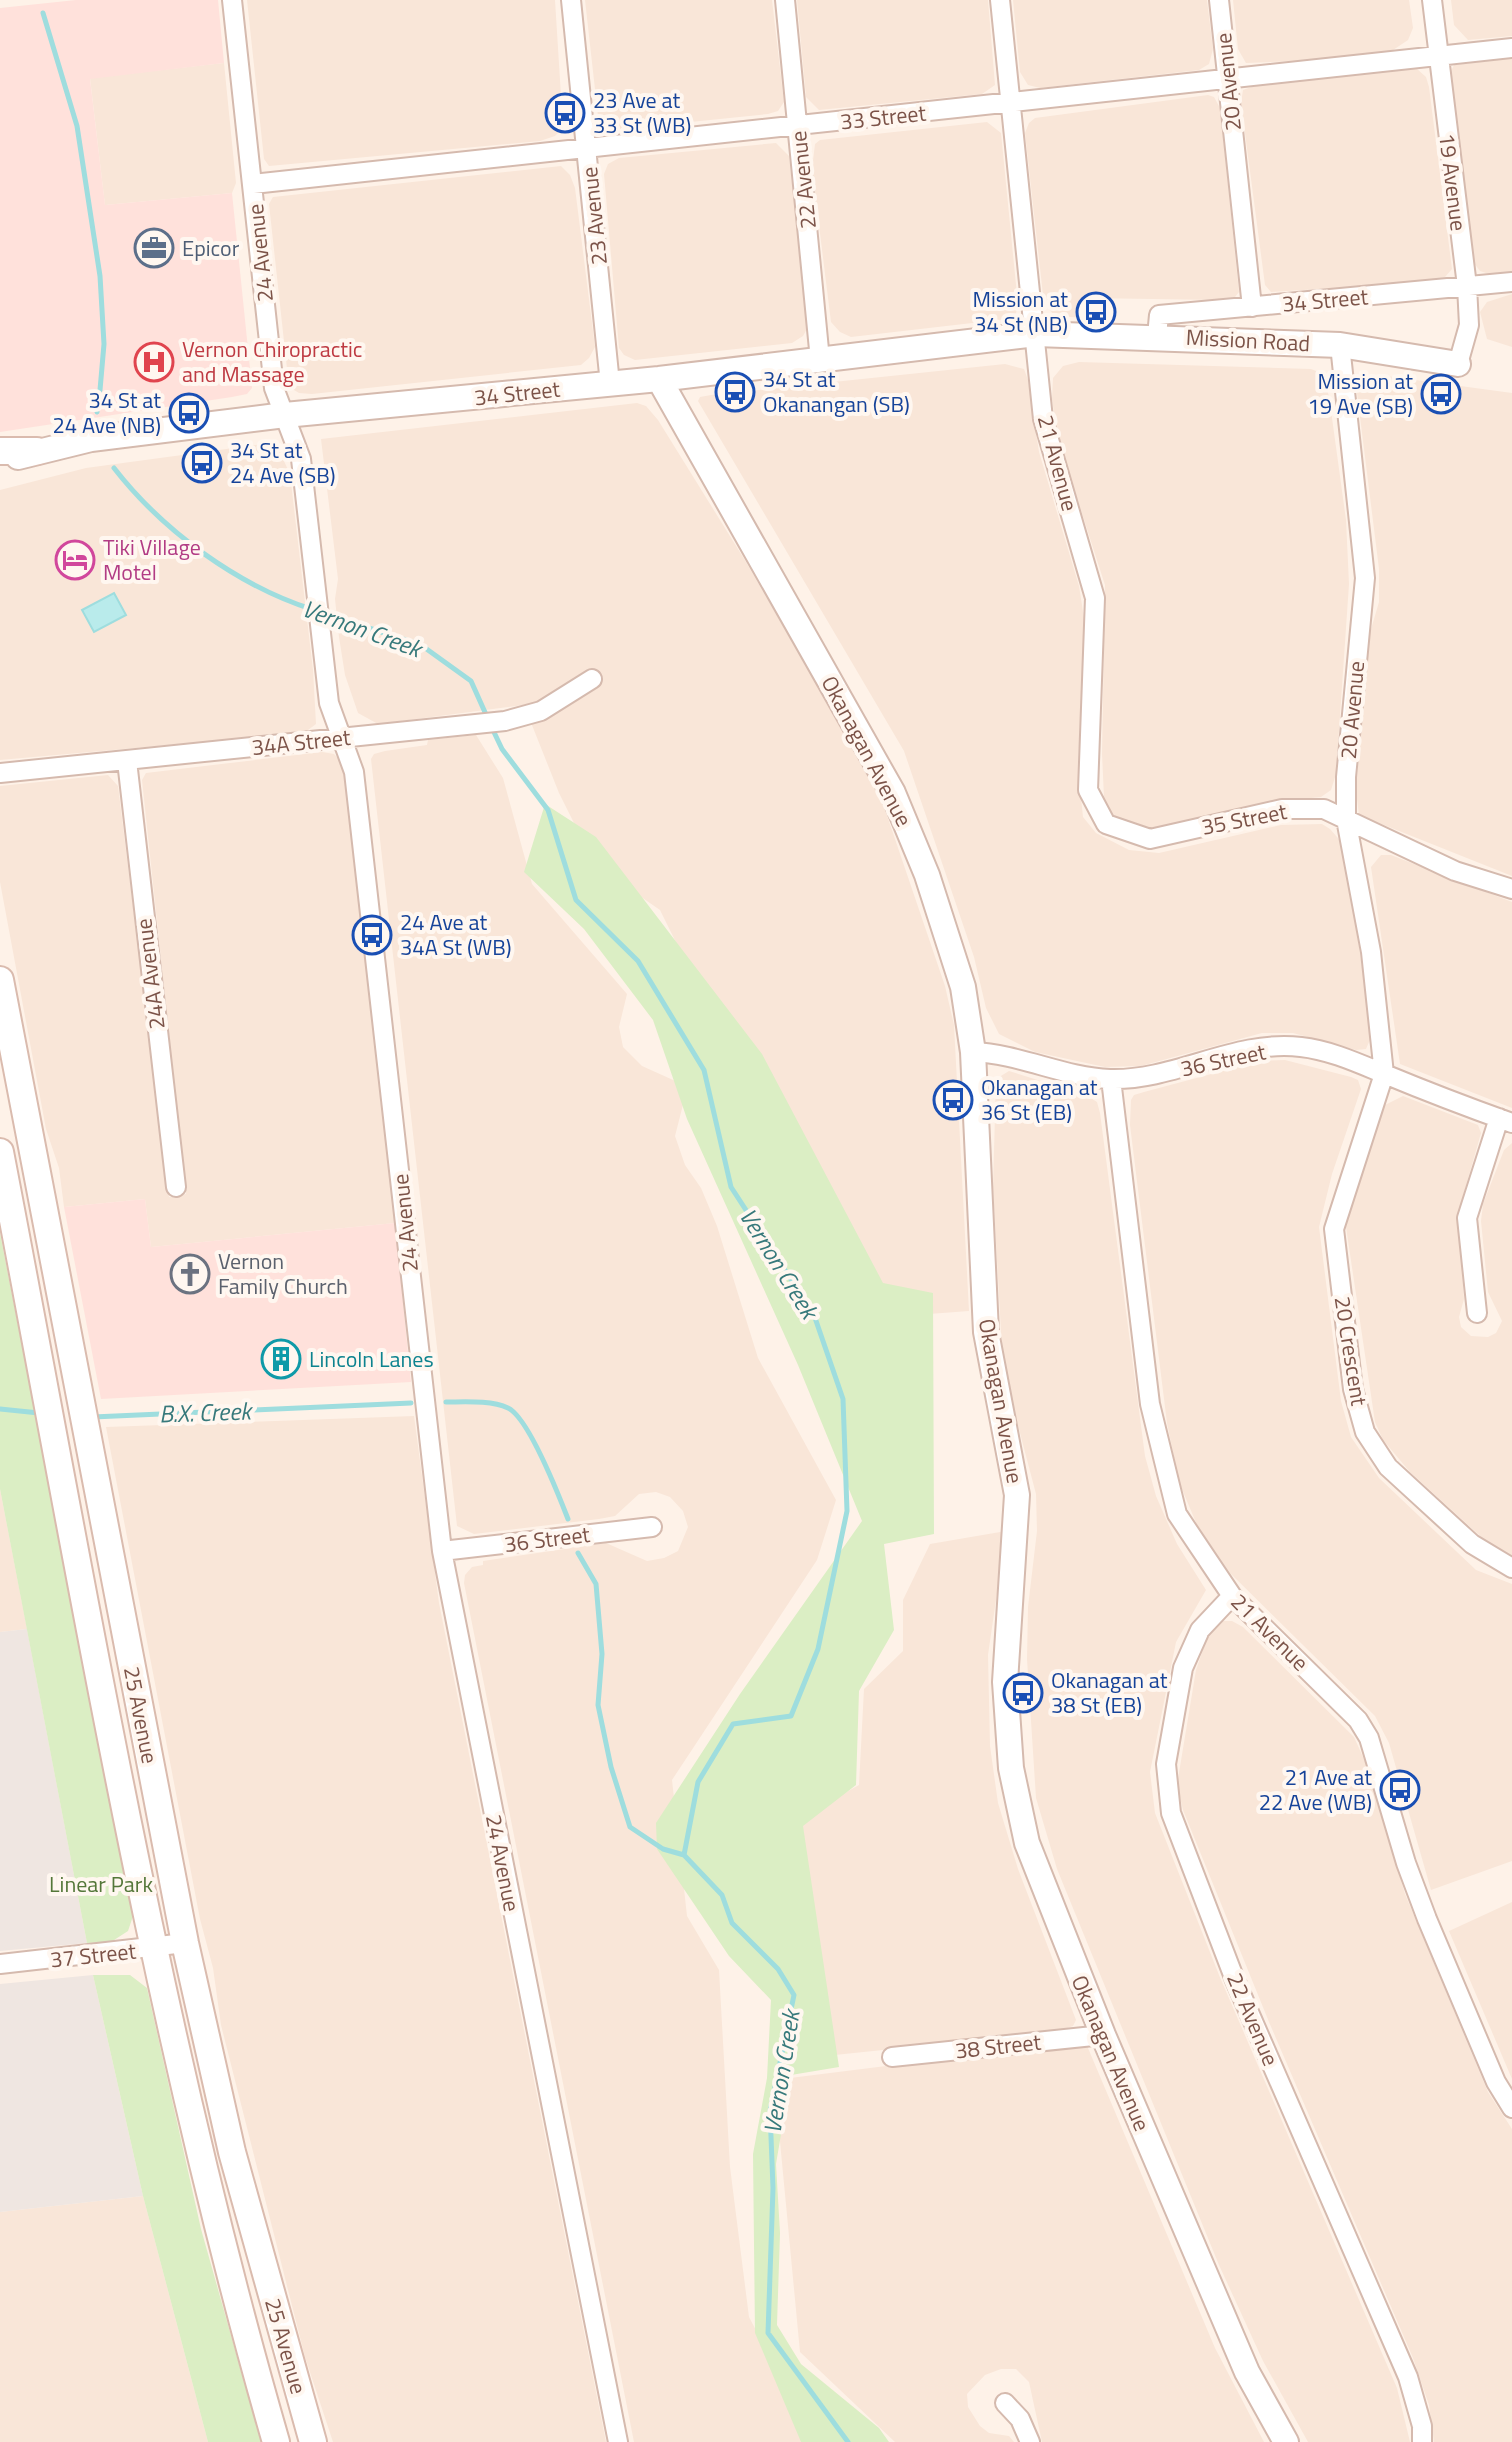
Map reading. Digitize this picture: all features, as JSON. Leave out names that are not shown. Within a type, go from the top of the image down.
[{"type":"main road","points":[[0,451],[37,451]]},
{"type":"main road","name":"25 Avenue","points":[[0,980],[5,1032],[79,1389],[185,1943],[232,2152],[313,2442]]},
{"type":"main road","name":"25 Avenue","points":[[0,1152],[153,1949],[200,2160],[276,2442]]},
{"type":"street","name":"24 Avenue","points":[[232,0],[274,388],[301,459],[329,703],[344,737],[356,786],[442,1551],[618,2442]]},
{"type":"street","name":"23 Avenue","points":[[571,0],[610,384]]},
{"type":"street","name":"22 Avenue","points":[[785,0],[820,360]]},
{"type":"street","name":"21 Avenue","points":[[1000,0],[1043,419],[1095,598],[1088,790],[1106,824]]},
{"type":"street","name":"20 Avenue","points":[[1219,0],[1252,307]]},
{"type":"street","name":"19 Avenue","points":[[1432,0],[1467,286],[1469,325],[1458,364]]},
{"type":"street","name":"33 Street","points":[[253,184],[1512,48]]},
{"type":"street","name":"34 Street","points":[[1157,336],[1159,315],[1512,282]]},
{"type":"street","name":"34 Street","points":[[0,463],[91,439],[285,415],[659,379],[1036,334]]},
{"type":"street","name":"Mission Road","points":[[1036,334],[1340,345],[1458,364]]},
{"type":"street","name":"20 Avenue","points":[[1340,345],[1365,578],[1346,777],[1346,819],[1371,952],[1384,1074]]},
{"type":"street","name":"Okanagan Avenue","points":[[659,379],[900,806],[927,875],[963,987],[973,1052],[986,1332],[1017,1495],[1005,1682],[1011,1768],[1027,1843],[1103,2035],[1247,2372],[1286,2442]]},
{"type":"street","name":"34A Street","points":[[0,773],[505,721],[541,711],[592,679]]},
{"type":"street","name":"24A Avenue","points":[[127,761],[176,1187]]},
{"type":"street","name":"35 Street","points":[[1106,824],[1150,839],[1282,809],[1324,809],[1455,871],[1512,889]]},
{"type":"street","name":"36 Street","points":[[973,1052],[993,1053],[1075,1075],[1111,1079],[1159,1075],[1243,1050],[1300,1047],[1384,1074],[1505,1120]]},
{"type":"street","name":"20 Crescent","points":[[1384,1074],[1334,1229],[1353,1389],[1365,1432],[1388,1467],[1472,1544],[1512,1568]]},
{"type":"street","name":"21 Avenue","points":[[1111,1079],[1150,1404],[1177,1514],[1232,1596],[1358,1720],[1369,1738],[1406,1863],[1427,1919],[1496,2082],[1512,2108]]},
{"type":"street","points":[[1477,1313],[1467,1218],[1505,1120]]},
{"type":"street","name":"36 Street","points":[[442,1551],[652,1527]]},
{"type":"street","name":"22 Avenue","points":[[1232,1596],[1200,1630],[1183,1668],[1166,1764],[1171,1813],[1235,1980],[1408,2377],[1422,2426],[1422,2442]]},
{"type":"street","name":"37 Street","points":[[0,1964],[185,1943]]},
{"type":"street","name":"38 Street","points":[[892,2057],[1103,2035]]},
{"type":"street","points":[[1005,2403],[1020,2419],[1030,2442]]},
{"type":"shaded area","points":[[76,0],[218,0],[224,63],[90,79],[105,205],[232,193],[252,388],[247,394],[232,397],[0,432],[0,8]]},
{"type":"shaded area","points":[[247,0],[555,0],[563,128],[555,136],[540,141],[269,166],[264,159]]},
{"type":"shaded area","points":[[585,0],[772,0],[784,102],[778,111],[768,114],[612,130],[598,116]]},
{"type":"shaded area","points":[[797,0],[988,0],[995,85],[982,94],[819,110],[806,97]]},
{"type":"shaded area","points":[[1013,0],[1207,0],[1213,49],[1209,64],[1199,70],[1040,88],[1028,85],[1020,72]]},
{"type":"shaded area","points":[[1233,0],[1409,0],[1413,28],[1408,40],[1390,52],[1320,60],[1246,63],[1238,49]]},
{"type":"shaded area","points":[[1451,0],[1512,0],[1512,36],[1468,40],[1454,25]]},
{"type":"shaded area","points":[[1512,58],[1512,272],[1489,274],[1480,271],[1474,263],[1449,75],[1454,65]]},
{"type":"shaded area","points":[[224,63],[236,183],[232,193],[105,205],[90,78]]},
{"type":"shaded area","points":[[1416,68],[1426,77],[1429,87],[1452,269],[1445,277],[1431,282],[1271,292],[1265,285],[1241,103],[1243,90],[1254,86]]},
{"type":"shaded area","points":[[1208,95],[1214,97],[1220,108],[1239,292],[1235,297],[1219,300],[1086,298],[1086,318],[1055,316],[1044,304],[1025,133],[1029,123],[1035,118]]},
{"type":"shaded area","points":[[987,122],[1001,133],[1018,305],[1016,313],[1007,319],[851,337],[840,332],[831,322],[812,169],[815,144],[820,140]]},
{"type":"shaded area","points":[[776,143],[789,156],[808,327],[803,336],[792,343],[635,360],[624,355],[619,348],[604,174],[608,164],[619,158]]},
{"type":"shaded area","points":[[561,166],[570,175],[575,188],[595,347],[581,365],[312,394],[299,393],[289,387],[269,204],[273,197]]},
{"type":"shaded area","points":[[1512,294],[1512,347],[1487,339],[1480,312],[1487,302]]},
{"type":"shaded area","points":[[1079,362],[1311,369],[1321,373],[1329,396],[1346,520],[1349,584],[1336,774],[1331,790],[1321,797],[1263,803],[1160,829],[1132,824],[1111,814],[1104,797],[1102,754],[1105,585],[1058,439],[1052,399],[1053,378],[1063,366]]},
{"type":"shaded area","points":[[1005,364],[1024,369],[1028,380],[1039,452],[1079,586],[1084,618],[1078,769],[1083,817],[1096,833],[1129,850],[1159,853],[1281,825],[1322,824],[1330,829],[1344,845],[1372,1035],[1366,1049],[1356,1050],[1293,1033],[1262,1033],[1141,1066],[1105,1067],[1035,1052],[999,1034],[986,1008],[974,957],[904,751],[698,401],[700,397],[711,395]]},
{"type":"shaded area","points":[[1379,375],[1512,393],[1512,876],[1359,815],[1356,791],[1367,643],[1379,602],[1379,569],[1356,385],[1358,377]]},
{"type":"shaded area","points":[[637,403],[646,406],[658,420],[746,562],[879,792],[945,986],[954,1025],[969,1311],[836,1321],[750,1092],[660,910],[595,865],[559,793],[524,705],[378,724],[358,713],[345,675],[339,637],[335,599],[338,579],[321,439]]},
{"type":"shaded area","points":[[271,443],[277,446],[290,474],[313,670],[316,724],[304,733],[0,760],[0,490],[86,468]]},
{"type":"shaded area","points":[[476,735],[503,778],[532,884],[627,994],[619,1027],[623,1047],[642,1066],[682,1084],[686,1093],[675,1136],[685,1165],[701,1188],[717,1226],[758,1358],[836,1500],[817,1560],[672,1780],[687,1916],[719,1970],[730,2167],[749,2317],[815,2442],[634,2442],[464,1583],[465,1575],[472,1567],[483,1565],[483,1561],[606,1543],[647,1561],[664,1558],[678,1551],[688,1527],[683,1511],[670,1497],[656,1492],[639,1494],[615,1516],[599,1519],[474,1534],[457,1526],[371,759],[374,754],[385,751],[427,745],[428,740]]},
{"type":"shaded area","points":[[322,752],[334,754],[341,761],[346,782],[395,1223],[151,1247],[145,1199],[64,1207],[59,1168],[46,1129],[0,882],[0,786],[108,775],[118,786],[169,1197],[186,1194],[142,780],[146,773]]},
{"type":"shaded area","points":[[1381,855],[1391,855],[1512,902],[1512,1108],[1400,1064],[1371,867]]},
{"type":"shaded area","points":[[1285,1060],[1351,1077],[1358,1080],[1361,1089],[1332,1174],[1319,1227],[1341,1401],[1351,1437],[1379,1478],[1476,1570],[1512,1584],[1512,1861],[1431,1890],[1389,1743],[1375,1716],[1230,1573],[1197,1525],[1179,1482],[1167,1423],[1130,1125],[1131,1100],[1134,1095],[1260,1061]]},
{"type":"shaded area","points":[[1009,1071],[1086,1095],[1097,1102],[1145,1456],[1156,1496],[1177,1544],[1206,1590],[1176,1642],[1150,1772],[1155,1813],[1219,1975],[1397,2388],[1410,2442],[1308,2442],[1263,2361],[1219,2265],[1057,1869],[1036,1798],[1027,1659],[1028,1607],[1037,1531],[1036,1494],[1003,1368],[993,1188],[996,1079]]},
{"type":"shaded area","points":[[1403,1096],[1478,1125],[1481,1133],[1458,1214],[1464,1299],[1459,1317],[1461,1327],[1471,1336],[1488,1337],[1496,1333],[1502,1321],[1488,1292],[1481,1221],[1483,1204],[1504,1150],[1512,1143],[1512,1558],[1490,1545],[1410,1472],[1383,1440],[1375,1422],[1346,1227],[1351,1202],[1385,1105]]},
{"type":"shaded area","points":[[145,1199],[151,1247],[395,1223],[411,1382],[101,1399],[64,1207]]},
{"type":"shaded area","points":[[414,1416],[439,1603],[606,2442],[333,2442],[305,2357],[221,2025],[213,1968],[200,1919],[106,1427]]},
{"type":"shaded area","points":[[0,1489],[27,1629],[0,1632]]},
{"type":"shaded area","points":[[1006,1531],[988,1655],[990,1746],[998,1803],[1018,1869],[1076,2020],[1073,2026],[1056,2032],[825,2056],[798,1819],[859,1785],[864,1689],[903,1651],[903,1600],[930,1544]]},
{"type":"shaded area","points":[[1220,1621],[1232,1621],[1243,1627],[1354,1737],[1367,1766],[1405,1894],[1488,2092],[1512,2129],[1512,2442],[1434,2442],[1429,2405],[1413,2358],[1269,2022],[1183,1810],[1177,1785],[1196,1670],[1207,1638]]},
{"type":"shaded area","points":[[27,1629],[87,1943],[0,1951],[0,1632]]},
{"type":"shaded area","points":[[1512,1902],[1512,2079],[1449,1931]]},
{"type":"shaded area","points":[[93,1975],[143,2196],[0,2212],[0,1984]]},
{"type":"shaded area","points":[[1085,2041],[1215,2348],[1264,2442],[1042,2442],[1029,2382],[1016,2369],[1001,2369],[985,2375],[967,2394],[968,2407],[980,2426],[989,2433],[1009,2436],[1014,2442],[895,2442],[800,2352],[777,2110],[782,2079]]},
{"type":"shaded area","points":[[143,2196],[208,2442],[0,2442],[0,2212]]},
{"type":"green space","points":[[545,804],[596,837],[762,1054],[883,1283],[933,1293],[934,1534],[884,1544],[894,1630],[859,1691],[856,1785],[803,1826],[839,2067],[791,2075],[776,2164],[780,2233],[777,2325],[801,2364],[879,2428],[889,2442],[801,2442],[755,2333],[753,2154],[767,2078],[771,2000],[729,1956],[657,1849],[656,1823],[740,1694],[862,1521],[798,1365],[687,1119],[653,1020],[584,929],[524,872]]},
{"type":"green space","name":"Linear Park","points":[[0,1233],[133,1916],[128,1931],[111,1942],[87,1943],[0,1489]]},
{"type":"green space","points":[[93,1975],[130,1975],[147,1988],[201,2229],[261,2442],[208,2442],[143,2196]]},
{"type":"water","points":[[114,593],[126,615],[94,632],[82,610]]},
{"type":"waterway","name":"Vernon Creek","points":[[43,13],[77,126],[100,276],[104,344],[100,390],[95,404],[97,412]]},
{"type":"waterway","name":"Vernon Creek","points":[[114,468],[155,513],[204,554],[258,587],[314,610]]},
{"type":"waterway","name":"Vernon Creek","points":[[323,613],[421,645],[471,681],[488,719]]},
{"type":"waterway","name":"Vernon Creek","points":[[492,728],[502,749],[548,810],[576,900],[638,961],[704,1070],[731,1187],[814,1315],[843,1399],[847,1511],[818,1649],[791,1716],[733,1724],[698,1782],[684,1855]]},
{"type":"waterway","name":"B.X. Creek","points":[[446,1402],[494,1404],[508,1408],[516,1415],[542,1459],[568,1519]]},
{"type":"waterway","name":"B.X. Creek","points":[[93,1417],[411,1403]]},
{"type":"waterway","name":"B.X. Creek","points":[[0,1409],[39,1413]]},
{"type":"waterway","name":"B.X. Creek","points":[[578,1553],[596,1584],[602,1654],[598,1705],[611,1767],[630,1827],[663,1849],[684,1855]]},
{"type":"waterway","name":"Vernon Creek","points":[[684,1855],[722,1895],[732,1923],[778,1969],[794,1995],[770,2111],[773,2188],[768,2333],[848,2442]]},
{"type":"place","name":"23 Ave at 33 St (WB)","points":[[565,113]]},
{"type":"place","name":"Epicor","points":[[154,248]]},
{"type":"place","name":"Mission at 34 St (NB)","points":[[1096,312]]},
{"type":"place","name":"Vernon Chiropractic and Massage","points":[[154,362]]},
{"type":"place","name":"34 St at Okanangan (SB)","points":[[735,392]]},
{"type":"place","name":"Mission at 19 Ave (SB)","points":[[1441,394]]},
{"type":"place","name":"34 St at 24 Ave (NB)","points":[[189,413]]},
{"type":"place","name":"34 St at 24 Ave (SB)","points":[[202,463]]},
{"type":"place","name":"Tiki Village Motel","points":[[75,560]]},
{"type":"place","name":"24 Ave at 34A St (WB)","points":[[372,935]]},
{"type":"place","name":"Okanagan at 36 St (EB)","points":[[953,1100]]},
{"type":"place","name":"Vernon Family Church","points":[[190,1274]]},
{"type":"place","name":"Lincoln Lanes","points":[[281,1359]]},
{"type":"place","name":"Okanagan at 38 St (EB)","points":[[1023,1693]]},
{"type":"place","name":"21 Ave at 22 Ave (WB)","points":[[1400,1790]]}]
